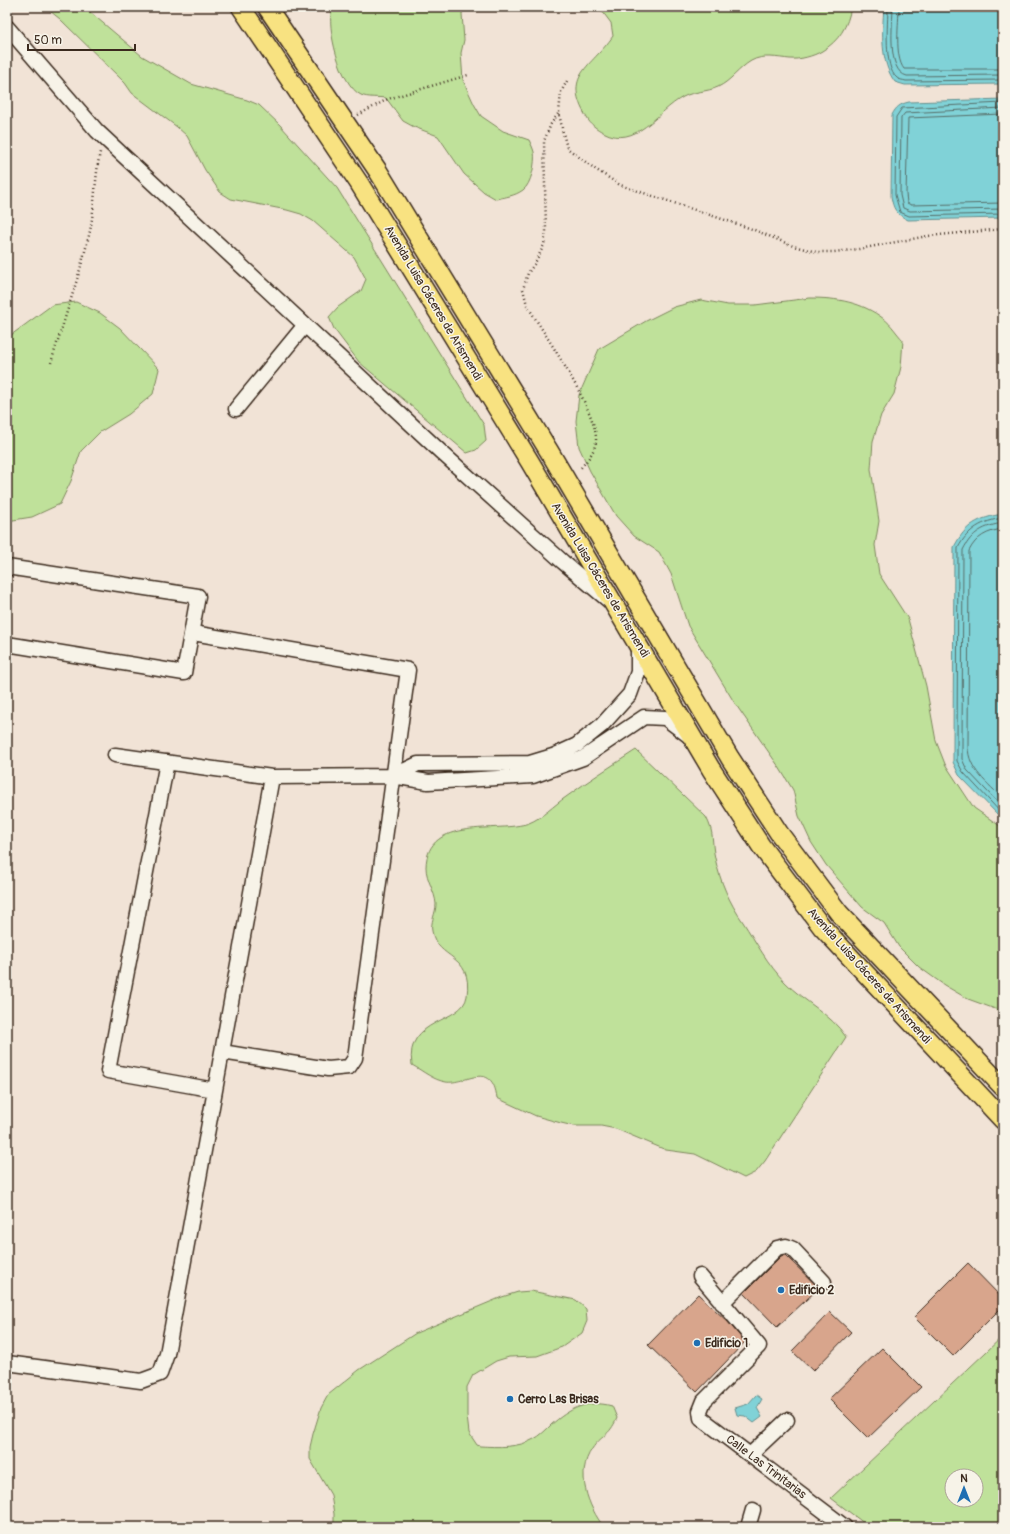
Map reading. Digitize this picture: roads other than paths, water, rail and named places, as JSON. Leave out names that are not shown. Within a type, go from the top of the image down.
[{"type":"main road","name":"Avenida Luisa Cáceres de Arismendi","points":[[241,7],[360,183],[493,401],[693,738],[761,846],[822,927],[1003,1120]]},
{"type":"main road","name":"Avenida Luisa Cáceres de Arismendi","points":[[268,7],[382,177],[568,483],[726,751],[779,833],[839,913],[1003,1087]]},
{"type":"street","points":[[7,26],[97,130],[305,325],[562,562],[615,605]]},
{"type":"street","points":[[236,409],[305,325]]},
{"type":"street","points":[[7,567],[198,596],[193,633],[184,673],[7,644]]},
{"type":"street","points":[[193,633],[408,670],[355,1058],[349,1067],[328,1070],[222,1052]]},
{"type":"street","points":[[115,755],[272,777],[393,776],[428,782],[533,776],[556,762],[602,725],[630,694],[638,672],[638,645]]},
{"type":"street","points":[[393,776],[418,764],[530,763],[556,762],[583,758],[644,717],[665,718],[693,738]]},
{"type":"street","points":[[167,762],[108,1071],[215,1090]]},
{"type":"street","points":[[449,781],[450,764]]},
{"type":"street","points":[[7,1363],[141,1381],[160,1374],[167,1354],[272,777]]},
{"type":"street","points":[[700,1276],[722,1302],[777,1248],[786,1246],[793,1249],[824,1282]]},
{"type":"street","name":"Calle Las Trinitarias","points":[[722,1302],[758,1346],[704,1401],[700,1411],[701,1418],[845,1527]]},
{"type":"street","points":[[750,1455],[787,1420]]},
{"type":"street","points":[[748,1527],[753,1510]]},
{"type":"water","points":[[884,7],[1003,7],[1003,84],[905,85],[895,82],[890,74],[884,56]]},
{"type":"water","points":[[1003,99],[1003,218],[908,220],[901,216],[894,208],[891,196],[892,115],[897,108],[909,102]]},
{"type":"water","points":[[1003,514],[1003,820],[959,775],[953,762],[953,747],[954,547],[963,533],[974,523],[986,518]]},
{"type":"water","points":[[756,1395],[762,1399],[757,1408],[762,1417],[754,1423],[745,1416],[737,1415],[735,1408],[748,1404]]},
{"type":"place","name":"Edificio 2","points":[[781,1290]]},
{"type":"place","name":"Edificio 1","points":[[697,1343]]},
{"type":"place","name":"Cerro Las Brisas","points":[[510,1399]]}]
